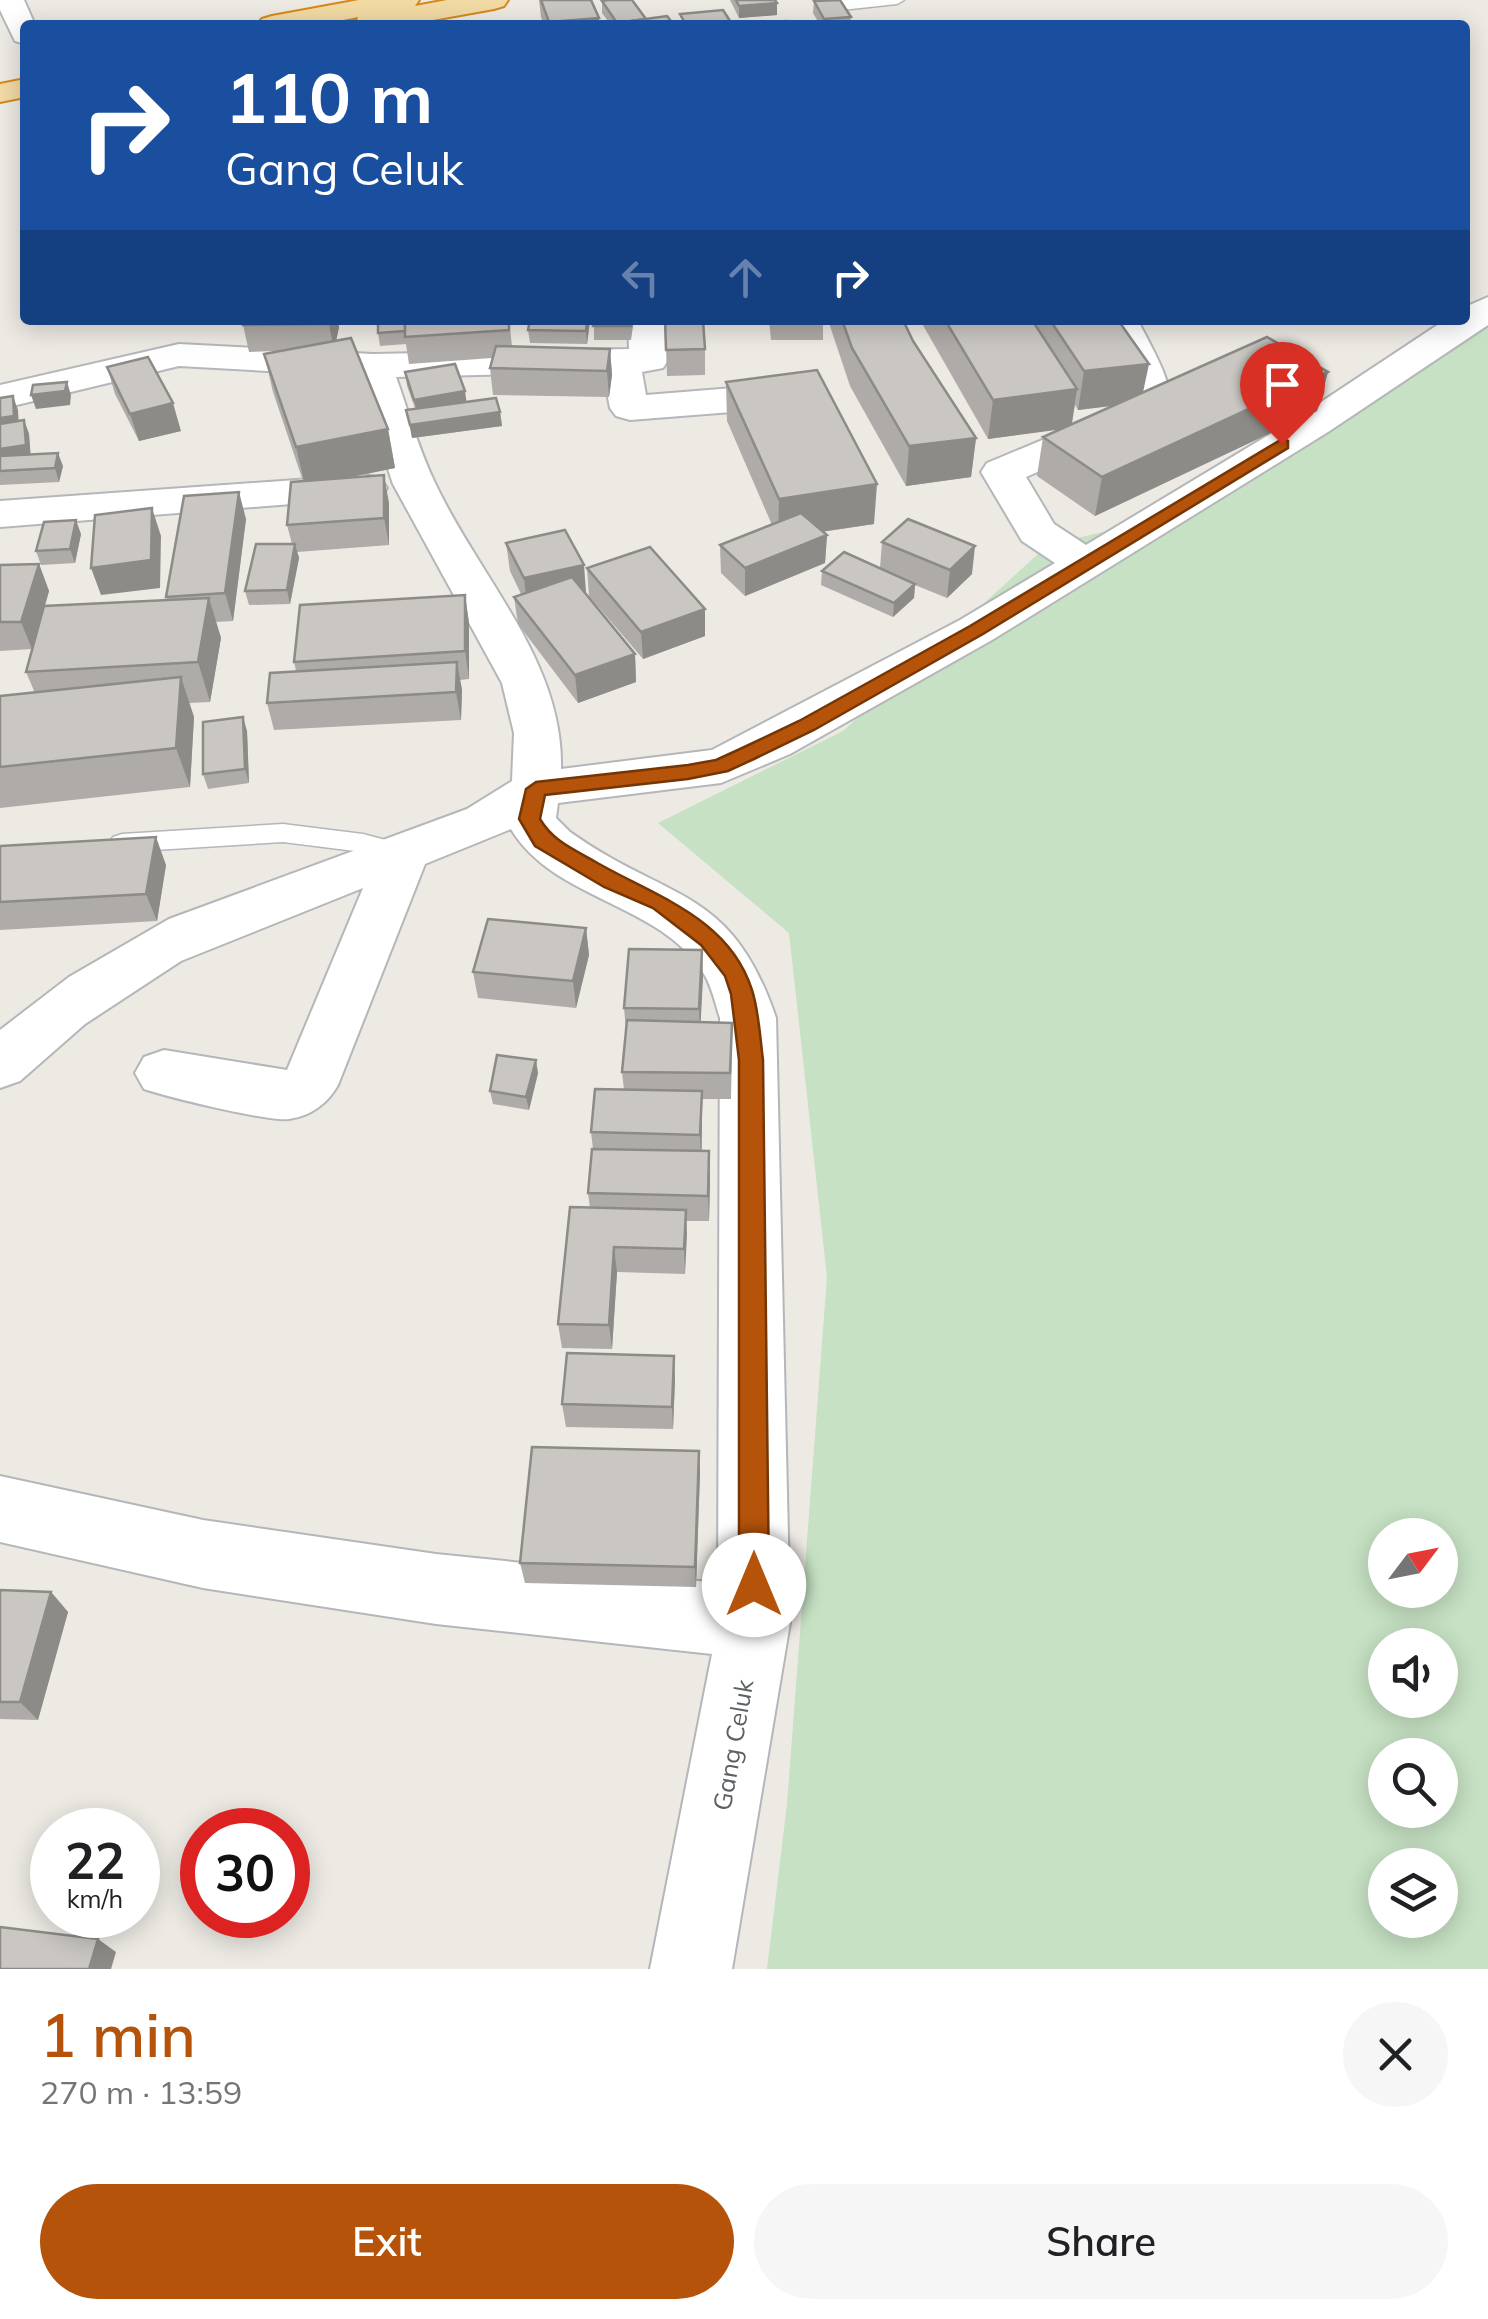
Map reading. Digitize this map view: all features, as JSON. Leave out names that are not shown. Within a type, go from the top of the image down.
[{"type":"highway","points":[[299,20],[405,0]]},
{"type":"highway","points":[[388,20],[494,0]]},
{"type":"street","points":[[10,0],[20,23]]},
{"type":"street","points":[[159,325],[179,355]]},
{"type":"street","points":[[0,396],[179,355],[373,366],[649,360],[647,325]]},
{"type":"street","points":[[1085,564],[1037,532],[989,459],[1150,408],[1150,391],[1121,325]]},
{"type":"street","points":[[0,1065],[79,998],[144,955],[188,932],[484,822],[536,789],[721,766],[806,726],[1085,564],[1314,424],[1462,325]]},
{"type":"street","points":[[622,360],[630,408],[783,396]]},
{"type":"street","name":"Gang Celuk","points":[[373,366],[414,484],[526,683],[538,732],[536,789],[530,819],[542,841],[612,882],[661,903],[697,930],[725,957],[742,994],[751,1060],[754,1623],[691,1969]]},
{"type":"street","points":[[0,514],[414,484]]},
{"type":"street","points":[[164,1073],[288,1096],[309,1086],[403,854]]},
{"type":"street","points":[[0,1509],[202,1554],[436,1589],[754,1623]]},
{"type":"lane","points":[[832,0],[842,6],[897,0]]},
{"type":"lane","points":[[90,844],[284,833],[403,854]]},
{"type":"green space","points":[[1488,318],[1488,1969],[767,1969],[787,1804],[827,1277],[789,933],[658,823],[843,731],[1048,545],[1211,506]]},
{"type":"building","points":[[541,0],[591,0],[599,18],[574,20],[548,20]]},
{"type":"building","points":[[632,0],[646,19],[615,20],[602,1]]},
{"type":"building","points":[[736,0],[775,0],[777,3],[739,6]]},
{"type":"building","points":[[840,0],[851,17],[824,19],[814,1]]},
{"type":"building","points":[[723,10],[729,20],[683,20],[680,14]]},
{"type":"building","points":[[667,16],[670,20],[638,20]]},
{"type":"building","points":[[378,325],[405,325],[405,331],[378,333]]},
{"type":"building","points":[[405,325],[509,325],[509,330],[405,337]]},
{"type":"building","points":[[529,325],[587,325],[586,331],[528,330]]},
{"type":"building","points":[[665,325],[703,325],[705,349],[666,350]]},
{"type":"building","points":[[844,325],[905,325],[976,438],[909,446],[852,348]]},
{"type":"building","points":[[948,325],[1035,325],[1077,389],[993,400]]},
{"type":"building","points":[[1053,325],[1122,325],[1149,364],[1084,371]]},
{"type":"building","points":[[1267,337],[1328,372],[1102,477],[1043,437]]},
{"type":"building","points":[[351,338],[388,429],[296,447],[264,354]]},
{"type":"building","points":[[496,346],[610,349],[607,371],[490,368]]},
{"type":"building","points":[[148,357],[173,403],[130,414],[107,367]]},
{"type":"building","points":[[455,364],[465,391],[414,400],[405,372]]},
{"type":"building","points":[[817,370],[877,484],[779,499],[726,382]]},
{"type":"building","points":[[67,382],[65,391],[31,395],[33,385]]},
{"type":"building","points":[[13,396],[14,416],[0,418],[0,398]]},
{"type":"building","points":[[496,398],[500,412],[410,425],[406,410]]},
{"type":"building","points":[[24,420],[26,445],[0,449],[0,424]]},
{"type":"building","points":[[58,453],[55,468],[0,471],[0,456]]},
{"type":"building","points":[[384,475],[384,518],[287,525],[291,482]]},
{"type":"building","points":[[239,492],[225,593],[166,597],[184,496]]},
{"type":"building","points":[[152,508],[151,560],[91,568],[95,515]]},
{"type":"building","points":[[801,513],[827,535],[745,568],[720,545]]},
{"type":"building","points":[[908,519],[975,546],[950,570],[882,542]]},
{"type":"building","points":[[76,520],[70,549],[36,551],[44,522]]},
{"type":"building","points":[[565,530],[584,565],[524,578],[506,543]]},
{"type":"building","points":[[256,544],[295,544],[287,590],[245,591]]},
{"type":"building","points":[[650,547],[705,609],[641,632],[587,568]]},
{"type":"building","points":[[844,552],[915,584],[894,603],[822,571]]},
{"type":"building","points":[[39,564],[21,622],[0,622],[0,565]]},
{"type":"building","points":[[572,577],[635,654],[575,675],[514,597]]},
{"type":"building","points":[[465,595],[465,651],[294,662],[300,605]]},
{"type":"building","points":[[209,598],[198,662],[26,672],[44,606]]},
{"type":"building","points":[[457,662],[456,692],[267,703],[270,673]]},
{"type":"building","points":[[181,677],[176,748],[0,767],[0,696]]},
{"type":"building","points":[[243,717],[245,769],[203,774],[203,722]]},
{"type":"building","points":[[156,837],[146,894],[0,902],[0,846]]},
{"type":"building","points":[[488,919],[586,928],[573,981],[473,972]]},
{"type":"building","points":[[629,949],[702,950],[699,1009],[624,1008]]},
{"type":"building","points":[[627,1020],[732,1023],[730,1073],[622,1072]]},
{"type":"building","points":[[497,1055],[536,1060],[526,1097],[490,1091]]},
{"type":"building","points":[[595,1089],[702,1091],[700,1135],[591,1132]]},
{"type":"building","points":[[592,1149],[709,1151],[708,1196],[588,1193]]},
{"type":"building","points":[[570,1207],[686,1210],[684,1249],[614,1247],[609,1325],[558,1324]]},
{"type":"building","points":[[567,1353],[674,1356],[672,1407],[562,1404]]},
{"type":"building","points":[[532,1447],[699,1451],[695,1567],[520,1563]]},
{"type":"building","points":[[0,1590],[51,1592],[20,1702],[0,1702]]},
{"type":"building","points":[[0,1927],[30,1931],[30,1938],[98,1939],[89,1969],[0,1969]]},
{"type":"route","points":[[754,1585],[751,1060],[742,994],[725,957],[661,903],[612,882],[542,841],[530,819],[536,789],[688,772],[721,766],[747,754],[806,726],[976,630],[1282,444]]}]
